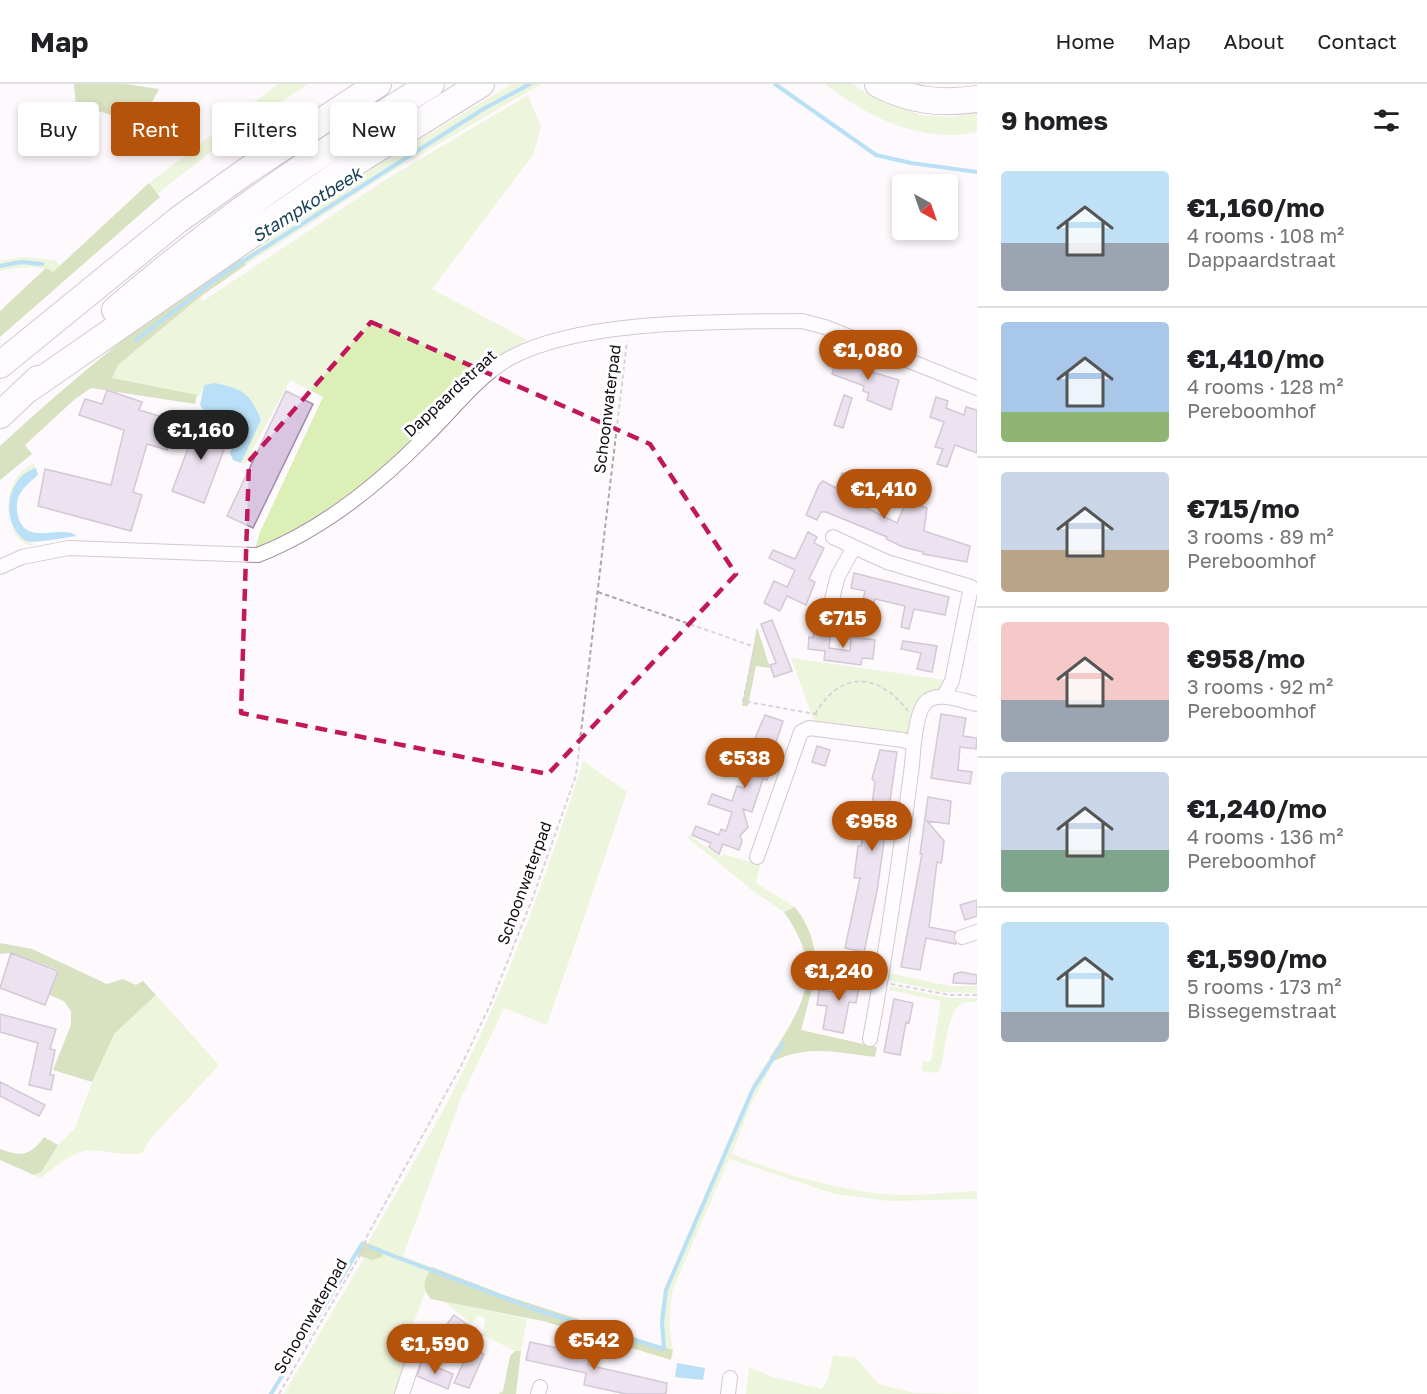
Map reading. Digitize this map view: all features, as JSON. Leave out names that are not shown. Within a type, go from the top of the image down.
[{"type":"highway","points":[[0,365],[188,213],[245,172],[378,84]]},
{"type":"highway","points":[[0,415],[63,355],[199,240],[326,149],[431,84]]},
{"type":"highway","points":[[27,390],[362,158],[481,84]]},
{"type":"highway","points":[[885,87],[930,102],[977,99]]},
{"type":"street","name":"Dappaardstraat","points":[[0,567],[22,556],[69,549],[258,555],[286,544],[368,489],[407,455],[482,380],[509,359],[536,346],[629,328],[729,322],[802,321],[825,327],[977,388]]},
{"type":"street","points":[[833,537],[887,562],[974,587],[952,681],[944,696]]},
{"type":"street","points":[[832,599],[838,576],[854,547]]},
{"type":"street","points":[[870,1039],[896,892],[914,744],[922,708],[932,698],[944,696],[977,704]]},
{"type":"street","points":[[757,858],[801,732],[809,728],[903,740],[914,744]]},
{"type":"street","points":[[962,937],[977,932]]},
{"type":"street","points":[[402,1394],[413,1361]]},
{"type":"street","points":[[728,1394],[730,1378]]},
{"type":"path","name":"Schoonwaterpad","points":[[279,1394],[363,1250],[367,1236],[461,1066],[492,1003],[533,897],[576,774],[629,328]]},
{"type":"path","points":[[598,592],[755,647],[742,702],[815,714],[834,691],[844,684],[869,682],[887,688],[909,712]]},
{"type":"path","points":[[881,982],[950,995],[977,995]]},
{"type":"highlighted area","points":[[371,322],[650,444],[736,574],[548,774],[241,713],[249,461]]},
{"type":"green space","points":[[74,84],[125,84],[159,89],[152,102],[111,102],[111,115],[99,111],[99,102],[76,102]]},
{"type":"green space","points":[[278,84],[308,84],[281,102],[255,102]]},
{"type":"green space","points":[[512,84],[541,84],[386,175],[246,265],[239,253],[392,156],[417,156],[417,141]]},
{"type":"green space","points":[[825,84],[853,84],[870,96],[921,115],[952,117],[977,113],[977,132],[956,135],[936,134],[896,125],[859,107]]},
{"type":"green space","points":[[528,95],[541,127],[533,155],[432,289],[527,340],[499,359],[400,456],[349,498],[278,542],[255,549],[260,532],[323,397],[290,380],[245,464],[241,463],[261,420],[204,385],[200,396],[183,395],[112,378],[118,365],[200,297],[203,301],[385,180]]},
{"type":"green space","points":[[212,135],[212,151],[157,194],[149,183],[184,156],[200,156],[200,144]]},
{"type":"green space","points":[[149,183],[160,197],[0,337],[0,311],[46,268],[53,272]]},
{"type":"green space","points":[[239,253],[246,265],[200,297],[118,365],[112,378],[197,395],[195,404],[91,388],[75,399],[25,445],[32,454],[0,480],[0,446],[116,345]]},
{"type":"green space","points":[[24,257],[55,260],[60,266],[53,273],[34,267],[0,271],[0,261]]},
{"type":"green space","points":[[33,464],[36,468],[31,470],[9,513],[10,494],[14,481],[22,471]]},
{"type":"green space","points":[[11,525],[20,536],[33,543],[33,546],[22,542],[14,533]]},
{"type":"green space","points":[[757,627],[770,668],[756,666],[748,706],[742,706]]},
{"type":"green space","points":[[791,658],[946,680],[942,688],[926,695],[913,732],[908,735],[814,721]]},
{"type":"green space","points":[[583,761],[627,792],[547,1025],[504,1008],[461,1098],[403,1256],[432,1267],[425,1280],[425,1293],[402,1352],[410,1356],[397,1394],[284,1394],[364,1258],[372,1260],[382,1249],[368,1243],[445,1106],[486,1023],[531,912]]},
{"type":"green space","points":[[689,835],[721,857],[723,854],[760,865],[756,883],[795,907],[784,912],[753,891],[688,838]]},
{"type":"green space","points":[[795,907],[812,938],[815,953],[813,982],[801,1030],[877,1047],[875,1057],[811,1051],[774,1061],[770,1057],[793,1020],[806,986],[807,969],[804,952],[797,933],[784,912]]},
{"type":"green space","points":[[0,943],[32,949],[107,984],[123,979],[136,985],[143,981],[156,995],[114,1034],[92,1082],[53,1070],[71,1025],[71,1011],[64,1001],[49,995],[59,970],[11,953],[0,954]]},
{"type":"green space","points":[[888,973],[950,986],[977,986],[977,993],[943,992],[888,980]]},
{"type":"green space","points":[[890,986],[949,998],[977,998],[977,1002],[962,1003],[955,1011],[949,1026],[941,1067],[937,1073],[922,1071],[923,1061],[931,1061],[941,1001],[889,990]]},
{"type":"green space","points":[[156,995],[219,1065],[150,1139],[142,1153],[85,1151],[67,1158],[41,1178],[34,1175],[42,1171],[58,1145],[75,1128],[104,1051],[114,1034]]},
{"type":"green space","points":[[770,1057],[774,1061],[750,1106],[732,1154],[787,1174],[865,1192],[919,1195],[977,1191],[977,1199],[889,1201],[835,1194],[729,1159],[673,1289],[670,1334],[673,1350],[663,1347],[660,1315],[664,1290],[754,1081]]},
{"type":"green space","points":[[44,1137],[58,1145],[42,1171],[34,1175],[0,1160],[0,1149],[25,1153],[34,1148]]},
{"type":"green space","points":[[362,1241],[382,1249],[383,1257],[372,1260],[354,1254]]},
{"type":"green space","points":[[432,1267],[507,1296],[673,1350],[671,1360],[543,1321],[431,1299],[426,1291],[425,1283]]},
{"type":"green space","points":[[443,1301],[527,1319],[521,1351],[515,1351],[483,1335],[485,1318],[478,1315],[472,1324]]},
{"type":"green space","points":[[515,1351],[521,1351],[516,1394],[498,1394],[503,1391],[510,1356]]},
{"type":"green space","points":[[833,1355],[856,1358],[879,1384],[914,1393],[977,1394],[746,1394],[749,1367],[773,1377],[822,1389],[828,1379]]},
{"type":"water","points":[[215,383],[239,390],[249,398],[261,420],[241,463],[233,460],[230,453],[241,427],[204,411],[200,405],[204,385]]},
{"type":"water","points":[[36,468],[38,475],[26,486],[18,499],[17,510],[20,522],[26,529],[34,532],[61,532],[77,536],[30,542],[18,534],[12,524],[10,513],[12,491],[26,473]]},
{"type":"water","points":[[677,1363],[705,1368],[703,1380],[675,1377]]},
{"type":"building","points":[[838,354],[861,362],[858,368],[899,380],[891,410],[867,400],[869,393],[863,391],[864,386],[832,374]]},
{"type":"building","points":[[107,390],[142,402],[139,410],[176,421],[167,450],[147,444],[133,492],[142,495],[131,531],[38,506],[45,469],[111,485],[124,430],[79,415],[85,399],[102,404]]},
{"type":"building","points":[[286,391],[313,404],[253,528],[227,516]]},
{"type":"building","points":[[844,395],[852,398],[843,428],[834,425]]},
{"type":"building","points":[[936,397],[948,401],[946,408],[964,415],[966,407],[977,410],[977,453],[955,445],[947,467],[937,464],[943,449],[935,447],[944,422],[930,417]]},
{"type":"building","points":[[199,419],[231,431],[204,503],[172,491]]},
{"type":"building","points":[[842,473],[866,483],[857,503],[897,523],[907,500],[927,508],[924,531],[970,546],[967,562],[923,554],[923,552],[903,547],[886,539],[887,537],[826,512],[821,512],[817,520],[806,515],[819,485],[823,481],[836,488]]},
{"type":"building","points":[[808,532],[817,537],[814,543],[824,548],[809,579],[815,582],[806,605],[787,596],[780,611],[764,603],[774,581],[787,587],[795,570],[769,558],[773,550],[795,559]]},
{"type":"building","points":[[854,573],[949,597],[945,615],[914,609],[909,629],[901,627],[905,606],[875,599],[870,618],[860,616],[865,591],[851,588]]},
{"type":"building","points":[[772,620],[792,671],[774,677],[770,665],[776,663],[761,624]]},
{"type":"building","points":[[814,630],[831,632],[829,648],[850,651],[851,637],[875,640],[873,659],[862,658],[861,665],[824,660],[825,651],[808,649],[809,637],[813,638]]},
{"type":"building","points":[[903,641],[937,646],[932,672],[917,669],[921,653],[901,649]]},
{"type":"building","points":[[941,714],[966,718],[963,736],[977,738],[976,749],[960,747],[958,770],[972,772],[970,784],[931,778]]},
{"type":"building","points":[[765,715],[783,721],[771,758],[774,760],[767,780],[763,779],[752,812],[743,809],[748,827],[740,836],[742,841],[739,850],[723,844],[719,854],[709,847],[711,843],[692,835],[696,826],[719,835],[721,829],[726,831],[732,812],[708,804],[712,794],[732,801],[737,786],[744,788],[755,754],[749,752]]},
{"type":"building","points":[[817,746],[830,750],[825,766],[812,762]]},
{"type":"building","points":[[880,750],[897,752],[877,891],[864,952],[845,948],[860,878],[854,878],[858,846],[861,846],[865,824],[869,825],[875,782],[872,779]]},
{"type":"building","points":[[928,797],[951,801],[949,824],[927,821],[944,841],[941,863],[937,862],[929,927],[955,932],[956,944],[926,938],[920,970],[901,967],[922,854],[920,854]]},
{"type":"building","points":[[977,900],[977,916],[965,920],[960,905]]},
{"type":"building","points":[[11,953],[58,971],[45,1005],[0,988]]},
{"type":"building","points":[[961,972],[977,975],[977,984],[953,983],[954,974]]},
{"type":"building","points":[[846,973],[861,976],[856,1003],[849,1002],[843,1033],[823,1029],[827,1006],[817,1005],[819,990],[834,992],[837,978],[844,979]]},
{"type":"building","points":[[894,999],[913,1003],[909,1023],[906,1022],[900,1055],[884,1052]]},
{"type":"building","points":[[0,1014],[56,1029],[50,1049],[55,1050],[50,1075],[54,1075],[51,1090],[29,1085],[38,1043],[0,1032]]},
{"type":"building","points":[[0,1082],[45,1105],[39,1116],[0,1096]]},
{"type":"building","points":[[454,1315],[482,1335],[473,1348],[444,1328]]},
{"type":"building","points":[[530,1342],[590,1355],[588,1365],[667,1383],[666,1394],[626,1394],[584,1385],[586,1373],[526,1360]]},
{"type":"building","points":[[470,1348],[484,1354],[469,1388],[454,1383]]},
{"type":"building","points":[[422,1361],[453,1374],[448,1389],[417,1376]]},
{"type":"waterway","name":"Stampkotbeek","points":[[136,340],[220,276],[485,108],[530,84]]},
{"type":"waterway","name":"Stampkotbeek","points":[[775,84],[876,155],[911,163],[977,172]]},
{"type":"waterway","name":"Stampkotbeek","points":[[0,266],[21,262],[42,264]]},
{"type":"waterway","points":[[370,1247],[534,1309],[664,1349],[662,1322],[666,1290],[753,1089],[783,1043]]},
{"type":"waterway","points":[[271,1394],[362,1244]]}]
